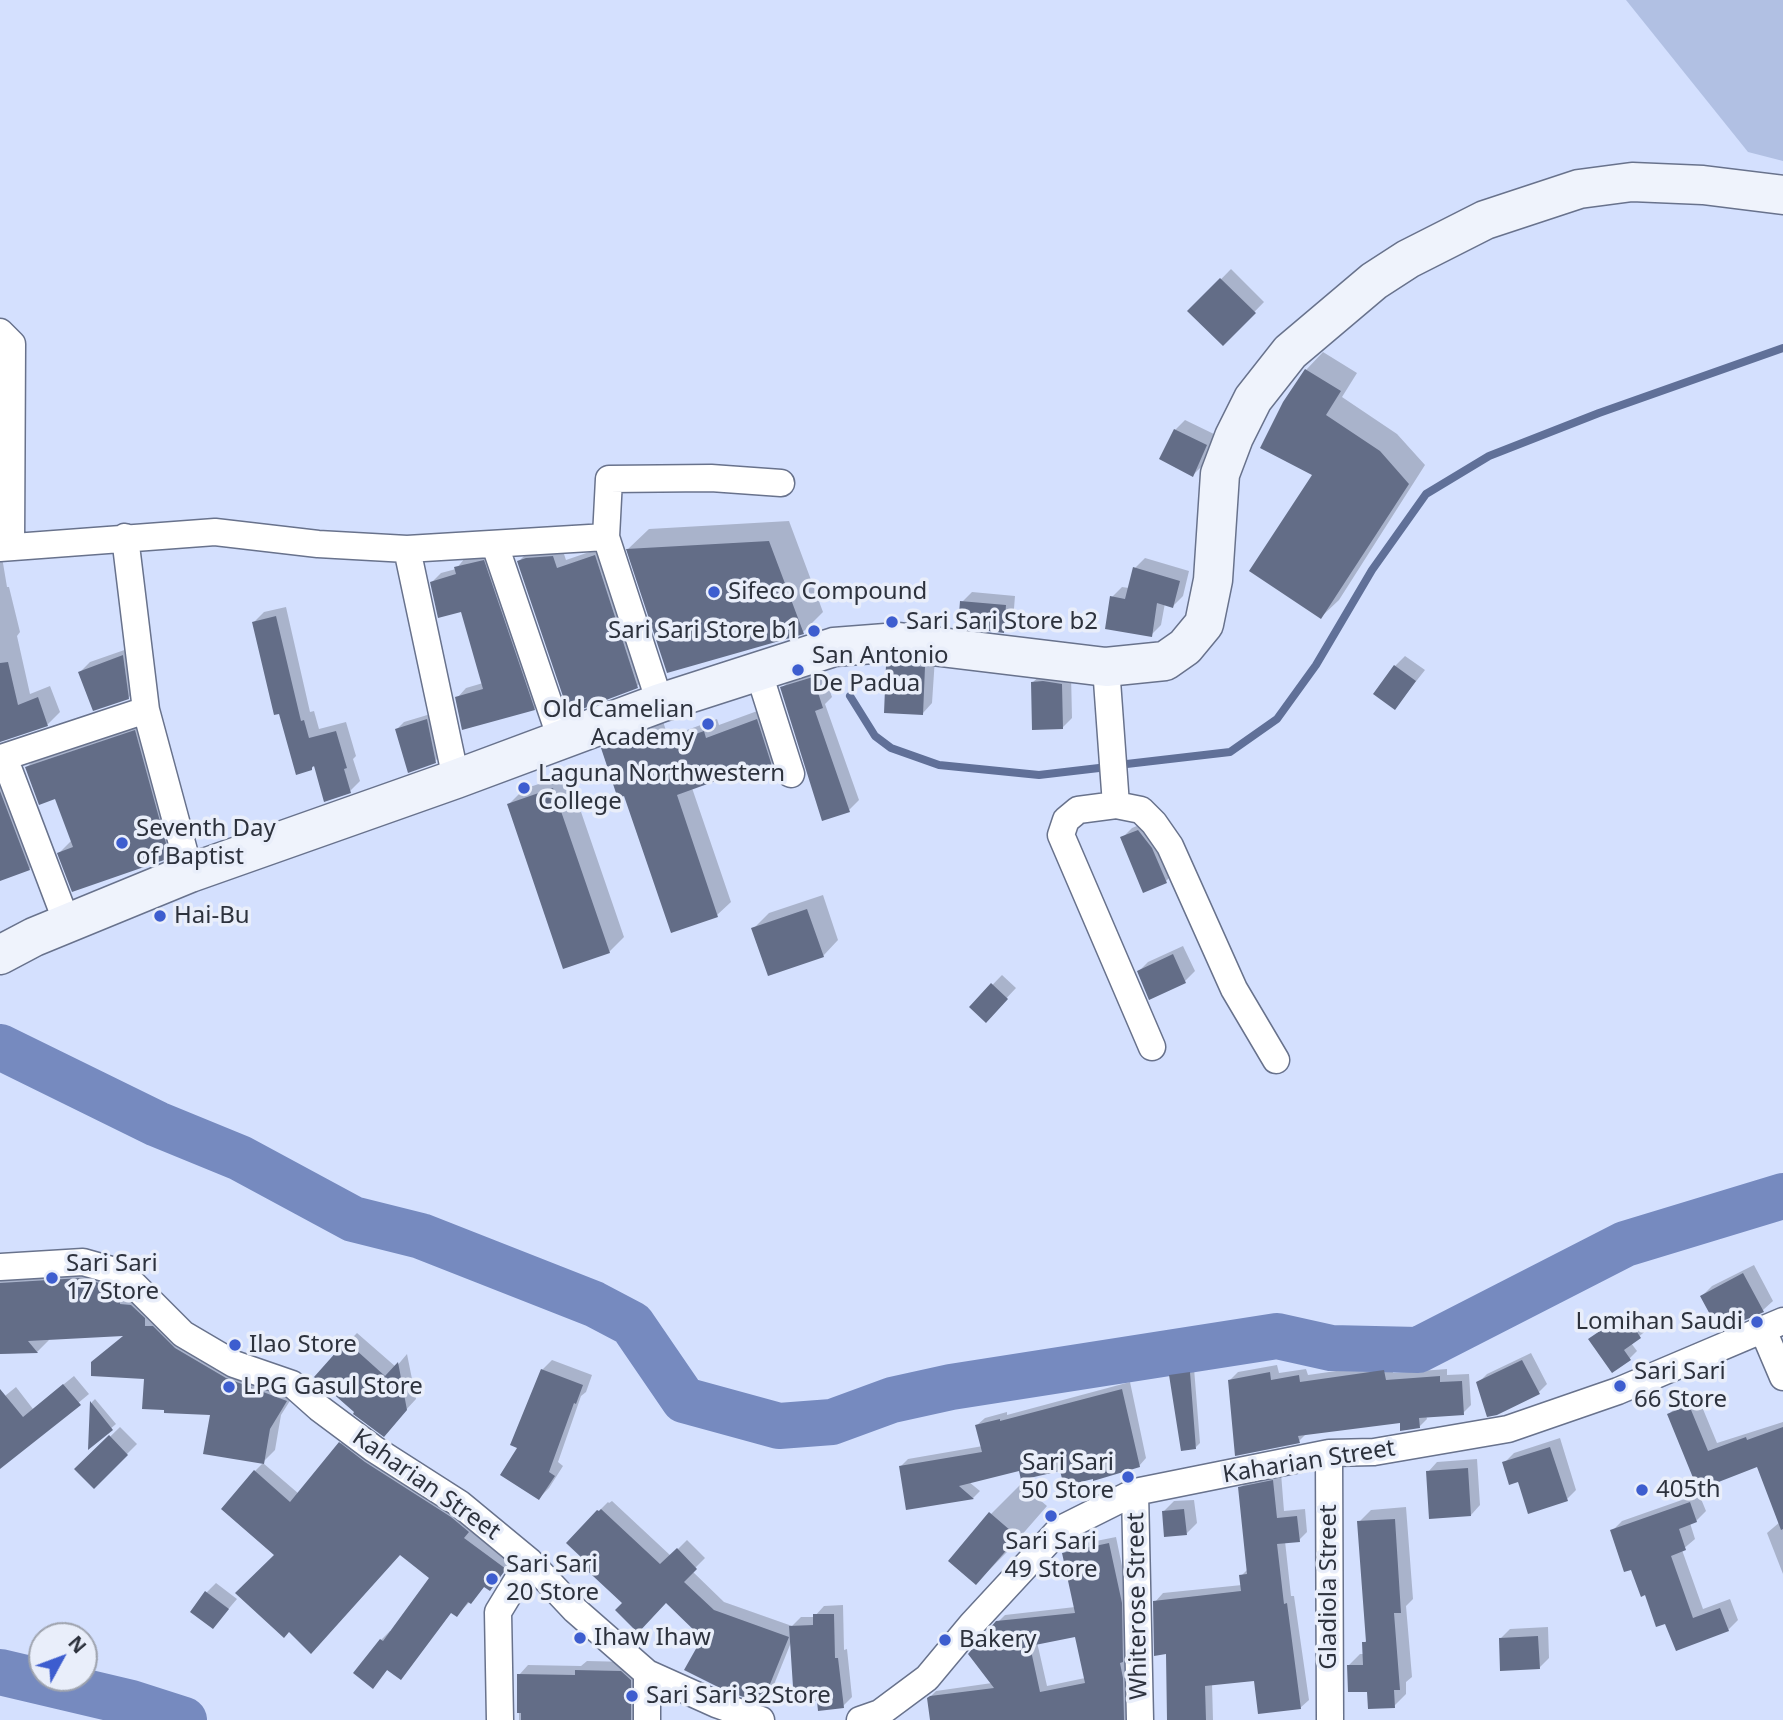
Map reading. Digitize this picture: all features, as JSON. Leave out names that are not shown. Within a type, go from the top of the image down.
[{"type":"main road","points":[[0,955],[34,937],[190,873],[660,703],[834,647],[899,642],[1106,667],[1165,661],[1185,647],[1204,624],[1213,580],[1220,474],[1253,399],[1290,352],[1374,281],[1408,259],[1474,225],[1579,189],[1632,182],[1703,185],[1783,195]]},
{"type":"street","points":[[0,332],[12,344],[6,547],[215,532],[318,544],[407,549],[606,537]]},
{"type":"street","points":[[660,703],[606,537],[609,478],[710,478],[781,483]]},
{"type":"street","points":[[125,537],[146,710],[190,873]]},
{"type":"street","points":[[495,545],[561,739]]},
{"type":"street","points":[[407,549],[456,779]]},
{"type":"street","points":[[1106,667],[1115,805]]},
{"type":"street","points":[[758,670],[791,774]]},
{"type":"street","points":[[67,923],[4,757],[146,710]]},
{"type":"street","points":[[1152,1047],[1061,835],[1066,820],[1078,810],[1115,805],[1141,810],[1154,823],[1170,846],[1234,989],[1276,1060]]},
{"type":"street","name":"Kaharian Street","points":[[0,1267],[83,1262],[122,1273],[183,1334],[234,1364],[292,1384],[374,1449],[460,1504],[528,1561],[575,1610],[647,1673],[716,1704],[761,1720]]},
{"type":"street","points":[[1773,1325],[1783,1377]]},
{"type":"street","name":"Kaharian Street","points":[[860,1720],[880,1713],[927,1678],[972,1624],[1059,1530],[1135,1492],[1329,1453],[1374,1452],[1507,1429],[1618,1391],[1773,1325]]},
{"type":"street","name":"Gladiola Street","points":[[1329,1453],[1330,1720]]},
{"type":"street","name":"Whiterose Street","points":[[1135,1492],[1140,1720]]},
{"type":"street","points":[[500,1720],[498,1612],[528,1561]]},
{"type":"street","points":[[647,1673],[647,1720]]},
{"type":"shaded area","points":[[1626,0],[1783,0],[1783,161],[1748,152]]},
{"type":"building","points":[[1220,278],[1256,313],[1223,346],[1187,311]]},
{"type":"building","points":[[1305,369],[1341,391],[1326,415],[1380,451],[1409,484],[1321,619],[1249,571],[1312,475],[1260,448],[1283,402]]},
{"type":"building","points":[[1174,429],[1207,445],[1193,477],[1159,459]]},
{"type":"building","name":"Sifeco Compound","points":[[769,541],[804,634],[667,673],[626,549]]},
{"type":"building","points":[[595,555],[638,688],[569,714],[517,561],[553,556],[557,568]]},
{"type":"building","points":[[484,560],[535,710],[462,730],[455,697],[483,689],[461,612],[438,618],[430,582],[456,574],[454,567]]},
{"type":"building","points":[[1133,567],[1180,581],[1173,608],[1157,603],[1152,637],[1105,629],[1110,596],[1125,599]]},
{"type":"building","points":[[960,601],[1006,605],[1004,633],[958,627]]},
{"type":"building","points":[[276,616],[301,721],[304,720],[309,738],[336,731],[351,793],[324,802],[314,766],[312,770],[296,775],[279,714],[274,715],[252,622]]},
{"type":"building","points":[[123,655],[129,699],[93,711],[78,672]]},
{"type":"building","points":[[8,662],[18,705],[38,697],[48,726],[0,742],[0,663]]},
{"type":"building","points":[[886,665],[925,667],[923,715],[884,713]]},
{"type":"building","points":[[1394,665],[1416,681],[1395,710],[1373,694]]},
{"type":"building","points":[[813,677],[823,708],[815,711],[850,812],[822,821],[780,687]]},
{"type":"building","points":[[1031,682],[1062,684],[1063,729],[1032,730]]},
{"type":"building","points":[[427,719],[436,763],[408,773],[395,729]]},
{"type":"building","points":[[757,719],[772,766],[725,783],[724,778],[677,795],[718,917],[671,933],[624,796],[618,799],[601,748],[648,731],[654,749],[704,731],[706,738]]},
{"type":"building","points":[[135,730],[170,858],[72,892],[57,853],[73,847],[55,799],[39,805],[25,767]]},
{"type":"building","points":[[553,788],[610,953],[563,969],[507,804]]},
{"type":"building","points":[[0,791],[30,870],[0,881]]},
{"type":"building","points":[[1138,830],[1152,848],[1167,883],[1143,893],[1120,837]]},
{"type":"building","points":[[807,909],[824,957],[768,976],[751,928]]},
{"type":"building","points":[[1173,954],[1186,983],[1149,1000],[1137,971]]},
{"type":"building","points":[[991,983],[1008,999],[986,1023],[969,1007]]},
{"type":"building","points":[[1743,1273],[1764,1312],[1719,1331],[1700,1296]]},
{"type":"building","points":[[81,1278],[114,1287],[121,1294],[120,1304],[131,1305],[145,1318],[145,1326],[153,1326],[175,1348],[226,1378],[287,1401],[270,1429],[264,1464],[203,1454],[210,1415],[142,1409],[144,1379],[91,1376],[91,1362],[123,1336],[28,1341],[38,1353],[0,1354],[0,1283]]},
{"type":"building","points":[[1625,1314],[1641,1338],[1624,1350],[1631,1360],[1612,1373],[1588,1339]]},
{"type":"building","points":[[346,1341],[385,1376],[398,1362],[407,1410],[384,1437],[353,1414],[354,1412],[314,1377]]},
{"type":"building","points":[[1522,1360],[1540,1394],[1497,1415],[1487,1417],[1476,1382]]},
{"type":"building","points":[[541,1369],[583,1385],[549,1472],[555,1476],[539,1500],[500,1475],[517,1448],[510,1445]]},
{"type":"building","points":[[1384,1370],[1386,1380],[1440,1376],[1440,1382],[1462,1381],[1464,1415],[1419,1418],[1420,1428],[1400,1431],[1400,1423],[1298,1436],[1300,1443],[1235,1456],[1228,1380],[1270,1372],[1271,1380],[1299,1375],[1300,1382]]},
{"type":"building","points":[[1190,1372],[1196,1449],[1181,1451],[1169,1375]]},
{"type":"building","points":[[63,1384],[81,1405],[0,1469],[0,1389],[23,1417]]},
{"type":"building","points":[[1122,1389],[1140,1467],[1093,1481],[1064,1486],[1060,1471],[1021,1480],[1019,1471],[959,1486],[974,1499],[906,1510],[899,1466],[982,1452],[975,1425]]},
{"type":"building","points":[[90,1401],[113,1430],[88,1450]]},
{"type":"building","points":[[1689,1405],[1708,1451],[1783,1427],[1783,1529],[1781,1530],[1757,1467],[1698,1490],[1667,1414]]},
{"type":"building","points":[[109,1435],[128,1455],[94,1489],[74,1469]]},
{"type":"building","points":[[339,1442],[365,1462],[451,1517],[469,1532],[464,1538],[506,1569],[490,1591],[484,1587],[457,1617],[451,1613],[401,1680],[387,1670],[373,1689],[353,1673],[380,1639],[383,1641],[429,1578],[400,1555],[311,1654],[289,1632],[284,1638],[235,1593],[274,1555],[221,1509],[254,1470],[290,1502]]},
{"type":"building","points":[[1550,1447],[1568,1501],[1528,1514],[1518,1482],[1509,1485],[1502,1462]]},
{"type":"building","points":[[1468,1468],[1471,1516],[1429,1519],[1426,1471]]},
{"type":"building","points":[[1273,1480],[1277,1518],[1297,1516],[1300,1542],[1277,1544],[1301,1709],[1258,1714],[1254,1681],[1205,1686],[1206,1720],[1167,1720],[1166,1654],[1154,1656],[1153,1601],[1241,1591],[1239,1575],[1247,1574],[1238,1487]]},
{"type":"building","points":[[1690,1502],[1697,1522],[1679,1529],[1686,1550],[1671,1556],[1693,1618],[1720,1608],[1729,1631],[1676,1651],[1665,1624],[1656,1627],[1645,1595],[1641,1597],[1631,1570],[1624,1572],[1610,1530]]},
{"type":"building","points":[[601,1509],[660,1564],[677,1548],[697,1569],[684,1582],[714,1610],[789,1637],[762,1704],[722,1689],[684,1670],[702,1638],[666,1603],[638,1633],[615,1610],[622,1603],[579,1563],[583,1559],[566,1543]]},
{"type":"building","points":[[1184,1509],[1187,1535],[1164,1537],[1162,1511]]},
{"type":"building","points":[[989,1512],[1018,1537],[976,1585],[948,1561]]},
{"type":"building","points":[[1395,1519],[1401,1613],[1394,1613],[1400,1690],[1394,1690],[1395,1708],[1368,1709],[1367,1692],[1348,1692],[1347,1665],[1363,1665],[1362,1642],[1366,1642],[1357,1521]]},
{"type":"building","points":[[1109,1543],[1122,1603],[1123,1662],[1120,1663],[1124,1720],[930,1720],[927,1698],[930,1696],[994,1688],[968,1654],[996,1621],[1075,1613],[1062,1553]],"holes":[[[1075,1637],[1085,1683],[1040,1692],[1030,1646]]]},
{"type":"building","points":[[205,1591],[229,1609],[213,1629],[190,1612]]},
{"type":"building","points":[[813,1614],[834,1614],[835,1658],[838,1658],[844,1708],[818,1711],[817,1701],[794,1702],[789,1626],[813,1625]]},
{"type":"building","points":[[1538,1636],[1540,1669],[1500,1671],[1499,1638]]},
{"type":"building","points":[[575,1670],[621,1671],[631,1680],[631,1720],[521,1720],[521,1713],[517,1713],[517,1674],[575,1675]]},
{"type":"waterway","points":[[1118,765],[1230,752],[1277,719],[1316,665],[1372,570],[1426,494],[1489,456],[1599,413],[1783,348]]},
{"type":"waterway","points":[[850,696],[875,736],[891,748],[939,765],[1039,775],[1099,768]]},
{"type":"waterway","points":[[0,1047],[157,1124],[240,1158],[353,1219],[421,1236],[594,1304],[632,1324],[684,1400],[779,1426],[832,1422],[892,1400],[951,1387],[1277,1336],[1331,1348],[1418,1350],[1625,1244],[1783,1196]]},
{"type":"waterway","points":[[0,1672],[131,1703],[184,1720]]},
{"type":"place","name":"Sifeco Compound","points":[[714,592]]},
{"type":"place","name":"Sari Sari Store b2","points":[[892,622]]},
{"type":"place","name":"Sari Sari Store b1","points":[[814,631]]},
{"type":"place","name":"San Antonio De Padua","points":[[798,670]]},
{"type":"place","name":"Old Camelian Academy","points":[[708,724]]},
{"type":"place","name":"Laguna Northwestern College","points":[[524,788]]},
{"type":"place","name":"Seventh Day of Baptist","points":[[122,843]]},
{"type":"place","name":"Hai-Bu","points":[[160,916]]},
{"type":"place","name":"Sari Sari 17 Store","points":[[52,1278]]},
{"type":"place","name":"Lomihan Saudi","points":[[1757,1322]]},
{"type":"place","name":"Ilao Store","points":[[235,1345]]},
{"type":"place","name":"Sari Sari 66 Store","points":[[1620,1386]]},
{"type":"place","name":"LPG Gasul Store","points":[[229,1387]]},
{"type":"place","name":"Sari Sari 50 Store","points":[[1128,1477]]},
{"type":"place","name":"405th","points":[[1642,1490]]},
{"type":"place","name":"Sari Sari 49 Store","points":[[1051,1516]]},
{"type":"place","name":"Sari Sari 20 Store","points":[[492,1579]]},
{"type":"place","name":"Ihaw Ihaw","points":[[580,1638]]},
{"type":"place","name":"Bakery","points":[[945,1640]]},
{"type":"place","name":"Sari Sari 32Store","points":[[632,1696]]}]
